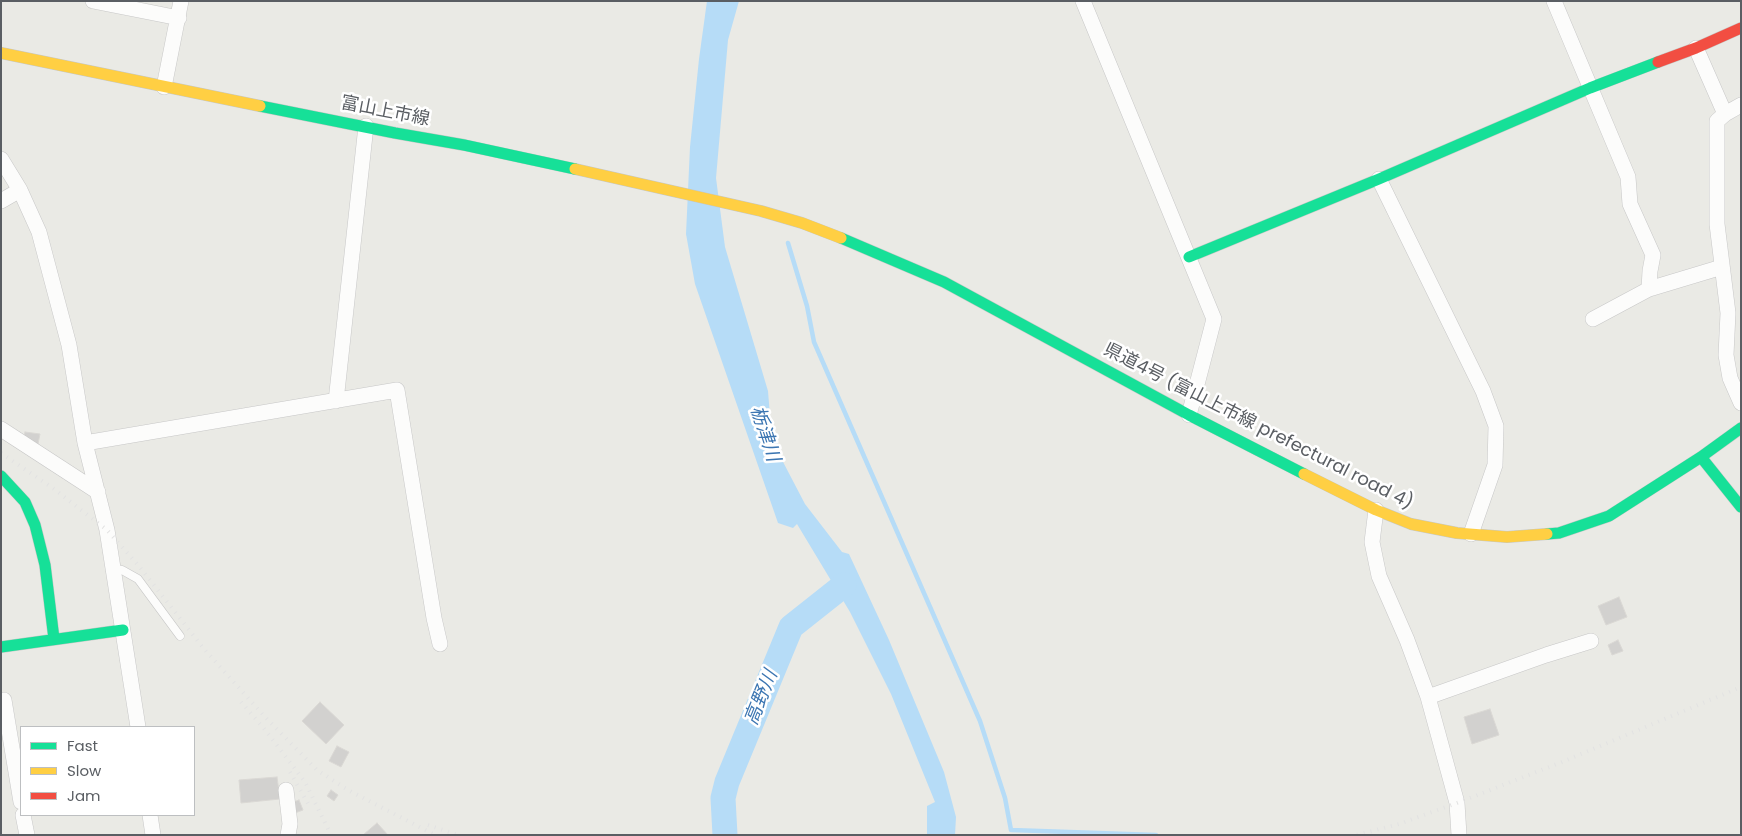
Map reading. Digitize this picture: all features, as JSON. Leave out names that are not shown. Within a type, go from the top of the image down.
[{"type":"main road","points":[[1189,257],[1379,179],[1590,88],[1696,48],[1741,28]]},
{"type":"main road","name":"富山上市線","points":[[1,53],[164,87],[464,145],[762,211]]},
{"type":"main road","name":"県道4号 (富山上市線 prefectural road 4)","points":[[762,211],[802,223],[872,250],[944,282],[1189,415],[1376,510],[1411,524],[1471,534],[1507,536],[1559,533],[1609,516],[1702,457],[1741,428]]},
{"type":"main road","points":[[1702,457],[1741,507]]},
{"type":"main road","points":[[1,476],[25,502],[35,525],[45,566],[54,639]]},
{"type":"main road","points":[[1,647],[123,630]]},
{"type":"street","points":[[94,1],[179,18]]},
{"type":"street","points":[[164,87],[181,1]]},
{"type":"street","points":[[1083,1],[1214,319],[1189,415]]},
{"type":"street","points":[[1554,1],[1628,177],[1630,204],[1653,255],[1649,289]]},
{"type":"street","points":[[1696,48],[1725,114]]},
{"type":"street","points":[[1741,106],[1725,114],[1717,121],[1717,224],[1722,267],[1735,311],[1726,355],[1730,378],[1741,403]]},
{"type":"street","points":[[336,401],[366,126]]},
{"type":"street","points":[[1,159],[20,190],[39,232],[69,345],[85,443],[107,530],[138,726]]},
{"type":"street","points":[[1379,179],[1483,391],[1496,426],[1494,465],[1471,534]]},
{"type":"street","points":[[1,201],[20,190]]},
{"type":"street","points":[[1593,318],[1649,289],[1722,267]]},
{"type":"street","points":[[85,443],[398,390],[434,618],[440,644]]},
{"type":"street","points":[[1,430],[98,492]]},
{"type":"street","points":[[1376,510],[1372,542],[1379,576],[1407,640],[1428,697],[1457,803],[1459,835]]},
{"type":"street","points":[[1428,697],[1591,641]]},
{"type":"street","points":[[4,700],[20,796]]},
{"type":"street","points":[[286,790],[290,824],[288,835]]},
{"type":"street","points":[[23,816],[27,835]]},
{"type":"street","points":[[150,816],[153,835]]},
{"type":"lane","points":[[113,569],[122,570],[138,579],[180,636]]},
{"type":"water","name":"栃津川","points":[[707,1],[739,1],[728,40],[716,178],[725,247],[768,391],[770,416],[782,460],[805,504],[842,552],[849,554],[889,640],[944,772],[956,817],[955,835],[927,835],[927,806],[935,802],[891,694],[850,612],[797,524],[793,528],[778,523],[695,284],[686,234],[690,147]]},
{"type":"building","points":[[25,432],[40,434],[38,444],[23,442]]},
{"type":"building","points":[[1619,597],[1627,617],[1606,625],[1598,606]]},
{"type":"building","points":[[1618,640],[1623,651],[1612,655],[1608,645]]},
{"type":"building","points":[[320,702],[344,725],[326,744],[302,721]]},
{"type":"building","points":[[1490,709],[1499,735],[1472,744],[1464,717]]},
{"type":"building","points":[[337,746],[349,752],[341,767],[329,761]]},
{"type":"building","points":[[277,777],[280,799],[241,803],[239,780]]},
{"type":"building","points":[[331,790],[338,795],[334,801],[327,796]]},
{"type":"building","points":[[299,800],[303,810],[295,813],[291,803]]},
{"type":"building","points":[[377,823],[388,835],[363,835]]},
{"type":"waterway","points":[[788,243],[807,306],[814,342],[980,721],[1005,798],[1011,830],[1156,835]]},
{"type":"waterway","name":"高野川","points":[[725,835],[723,798],[727,782],[791,627],[844,585]]},
{"type":"railway","points":[[1,453],[54,489],[107,530],[138,565],[204,649],[266,718],[317,770],[348,790],[435,835]]},
{"type":"railway","points":[[1357,835],[1399,824],[1457,803],[1562,762],[1741,687]]},
{"type":"railway","points":[[241,702],[305,782],[331,835]]},
{"type":"railway","points":[[290,772],[310,807]]},
{"type":"railway","points":[[428,825],[458,835]]},
{"type":"traffic: fast","points":[[1189,257],[1379,179],[1590,88],[1658,62]]},
{"type":"traffic: fast","points":[[260,106],[464,145],[575,169]]},
{"type":"traffic: fast","points":[[841,238],[944,282],[1189,415],[1304,474]]},
{"type":"traffic: fast","points":[[1547,534],[1559,533],[1609,516],[1701,457],[1741,428]]},
{"type":"traffic: fast","points":[[1701,457],[1741,507]]},
{"type":"traffic: fast","points":[[1,476],[25,502],[35,525],[45,565],[54,639]]},
{"type":"traffic: fast","points":[[1,647],[123,630]]},
{"type":"traffic: slow","points":[[1,53],[260,106]]},
{"type":"traffic: slow","points":[[575,169],[761,211],[802,223],[841,238]]},
{"type":"traffic: slow","points":[[1304,474],[1376,510],[1411,524],[1457,533],[1507,537],[1547,534]]},
{"type":"traffic: jam","points":[[1658,62],[1741,28]]}]
